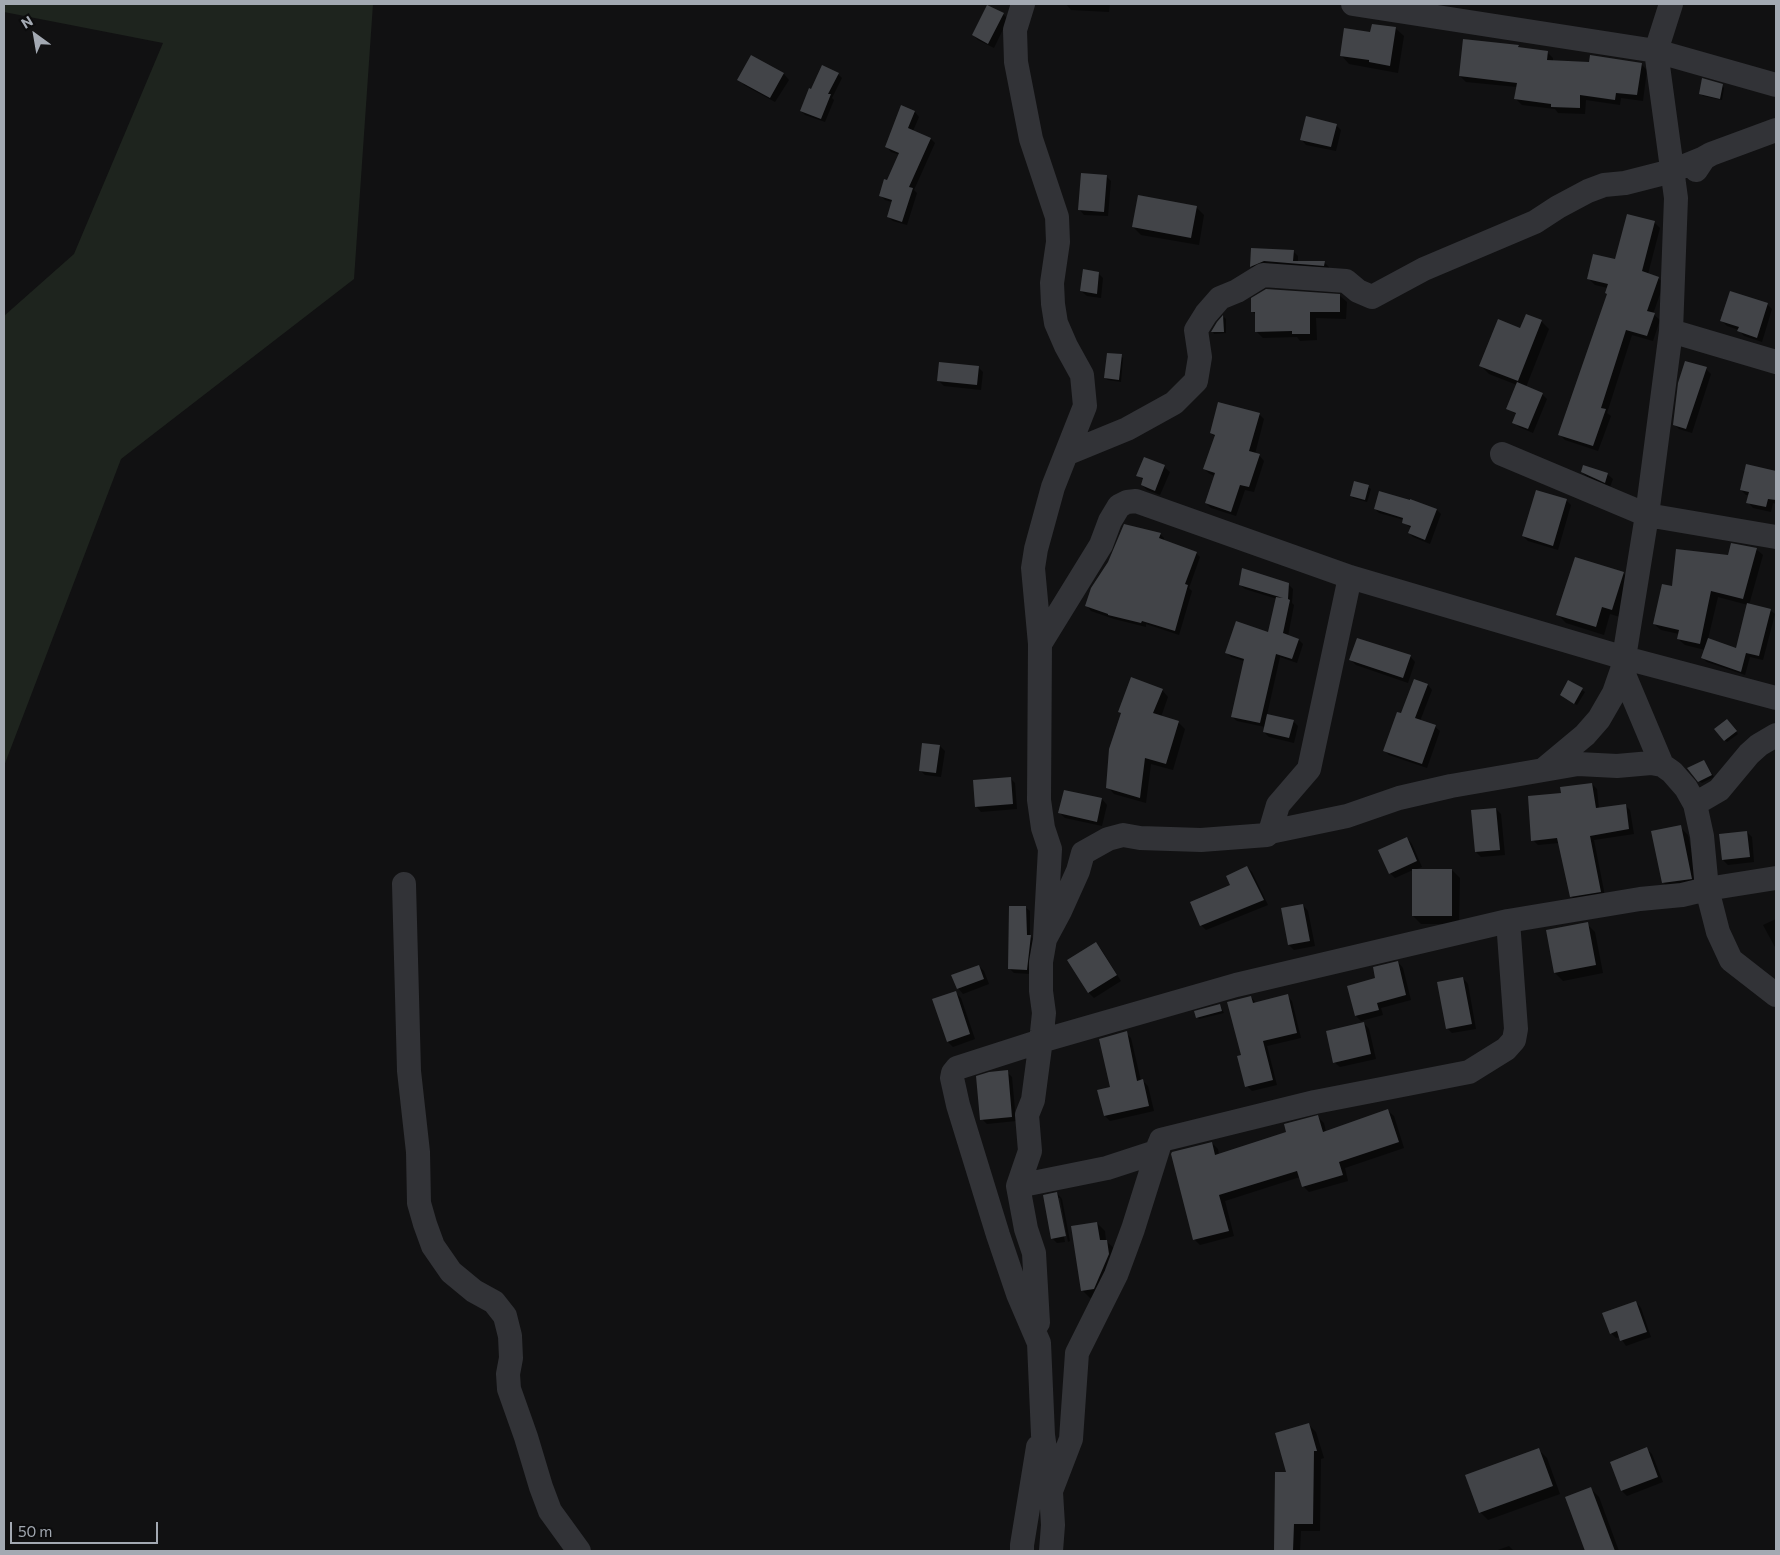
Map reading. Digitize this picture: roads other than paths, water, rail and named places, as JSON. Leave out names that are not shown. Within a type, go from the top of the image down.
[{"type":"street","points":[[1023,4],[1014,30],[1016,62],[1031,139],[1057,217],[1058,242],[1052,283],[1056,323],[1082,375],[1085,406],[1053,488],[1036,549],[1033,568],[1040,644],[1039,800],[1043,828],[1050,849],[1046,939],[1041,962],[1041,991],[1044,1013],[1033,1100],[1028,1115],[1030,1150],[1018,1186],[1026,1229],[1034,1253],[1042,1422],[1051,1492],[1053,1525],[1051,1551]]},
{"type":"street","points":[[1353,4],[1656,51],[1776,85]]},
{"type":"street","points":[[1540,772],[1585,735],[1599,719],[1614,693],[1623,664],[1647,515],[1671,331],[1676,198],[1656,51],[1671,4]]},
{"type":"street","points":[[1066,454],[1127,429],[1174,402],[1196,381],[1200,357],[1196,330],[1206,314],[1220,298],[1237,291],[1263,275],[1346,281],[1372,297],[1424,269],[1535,222],[1588,191],[1604,185],[1625,183],[1672,170],[1776,130]]},
{"type":"street","points":[[1676,198],[1704,158]]},
{"type":"street","points":[[1671,331],[1776,362]]},
{"type":"street","points":[[1502,454],[1647,515],[1776,537]]},
{"type":"street","points":[[1040,644],[1101,545],[1110,521],[1119,506],[1127,502],[1136,502],[1350,577],[1623,664],[1776,698]]},
{"type":"street","points":[[1270,832],[1278,805],[1309,769],[1350,577]]},
{"type":"street","points":[[1623,664],[1662,765]]},
{"type":"street","points":[[1695,804],[1719,790],[1749,754],[1759,745],[1776,735]]},
{"type":"street","points":[[1046,939],[1078,870],[1083,853],[1108,839],[1123,835],[1140,838],[1201,840],[1267,835],[1270,832],[1348,816],[1399,798],[1442,788],[1578,764],[1617,766],[1651,763],[1662,765],[1672,772],[1686,788],[1695,804],[1702,836],[1707,889],[1718,932],[1731,960],[1776,995]]},
{"type":"street","points":[[1039,1342],[1018,1294],[958,1105],[952,1078],[952,1073],[957,1068],[1041,1041],[1236,985],[1508,921],[1640,899],[1682,895],[1776,878]]},
{"type":"street","points":[[404,884],[409,1070],[418,1152],[420,1203],[425,1224],[433,1246],[451,1272],[474,1291],[494,1302],[505,1316],[510,1336],[509,1389],[550,1511],[579,1551]]},
{"type":"street","points":[[1161,1140],[1315,1102],[1469,1072],[1506,1049],[1514,1040],[1516,1029],[1508,921]]},
{"type":"street","points":[[1018,1186],[1106,1168],[1156,1152],[1161,1140]]},
{"type":"street","points":[[1051,1492],[1071,1439],[1078,1354],[1116,1274],[1133,1229],[1161,1140]]},
{"type":"street","points":[[1022,1551],[1042,1422]]}]
